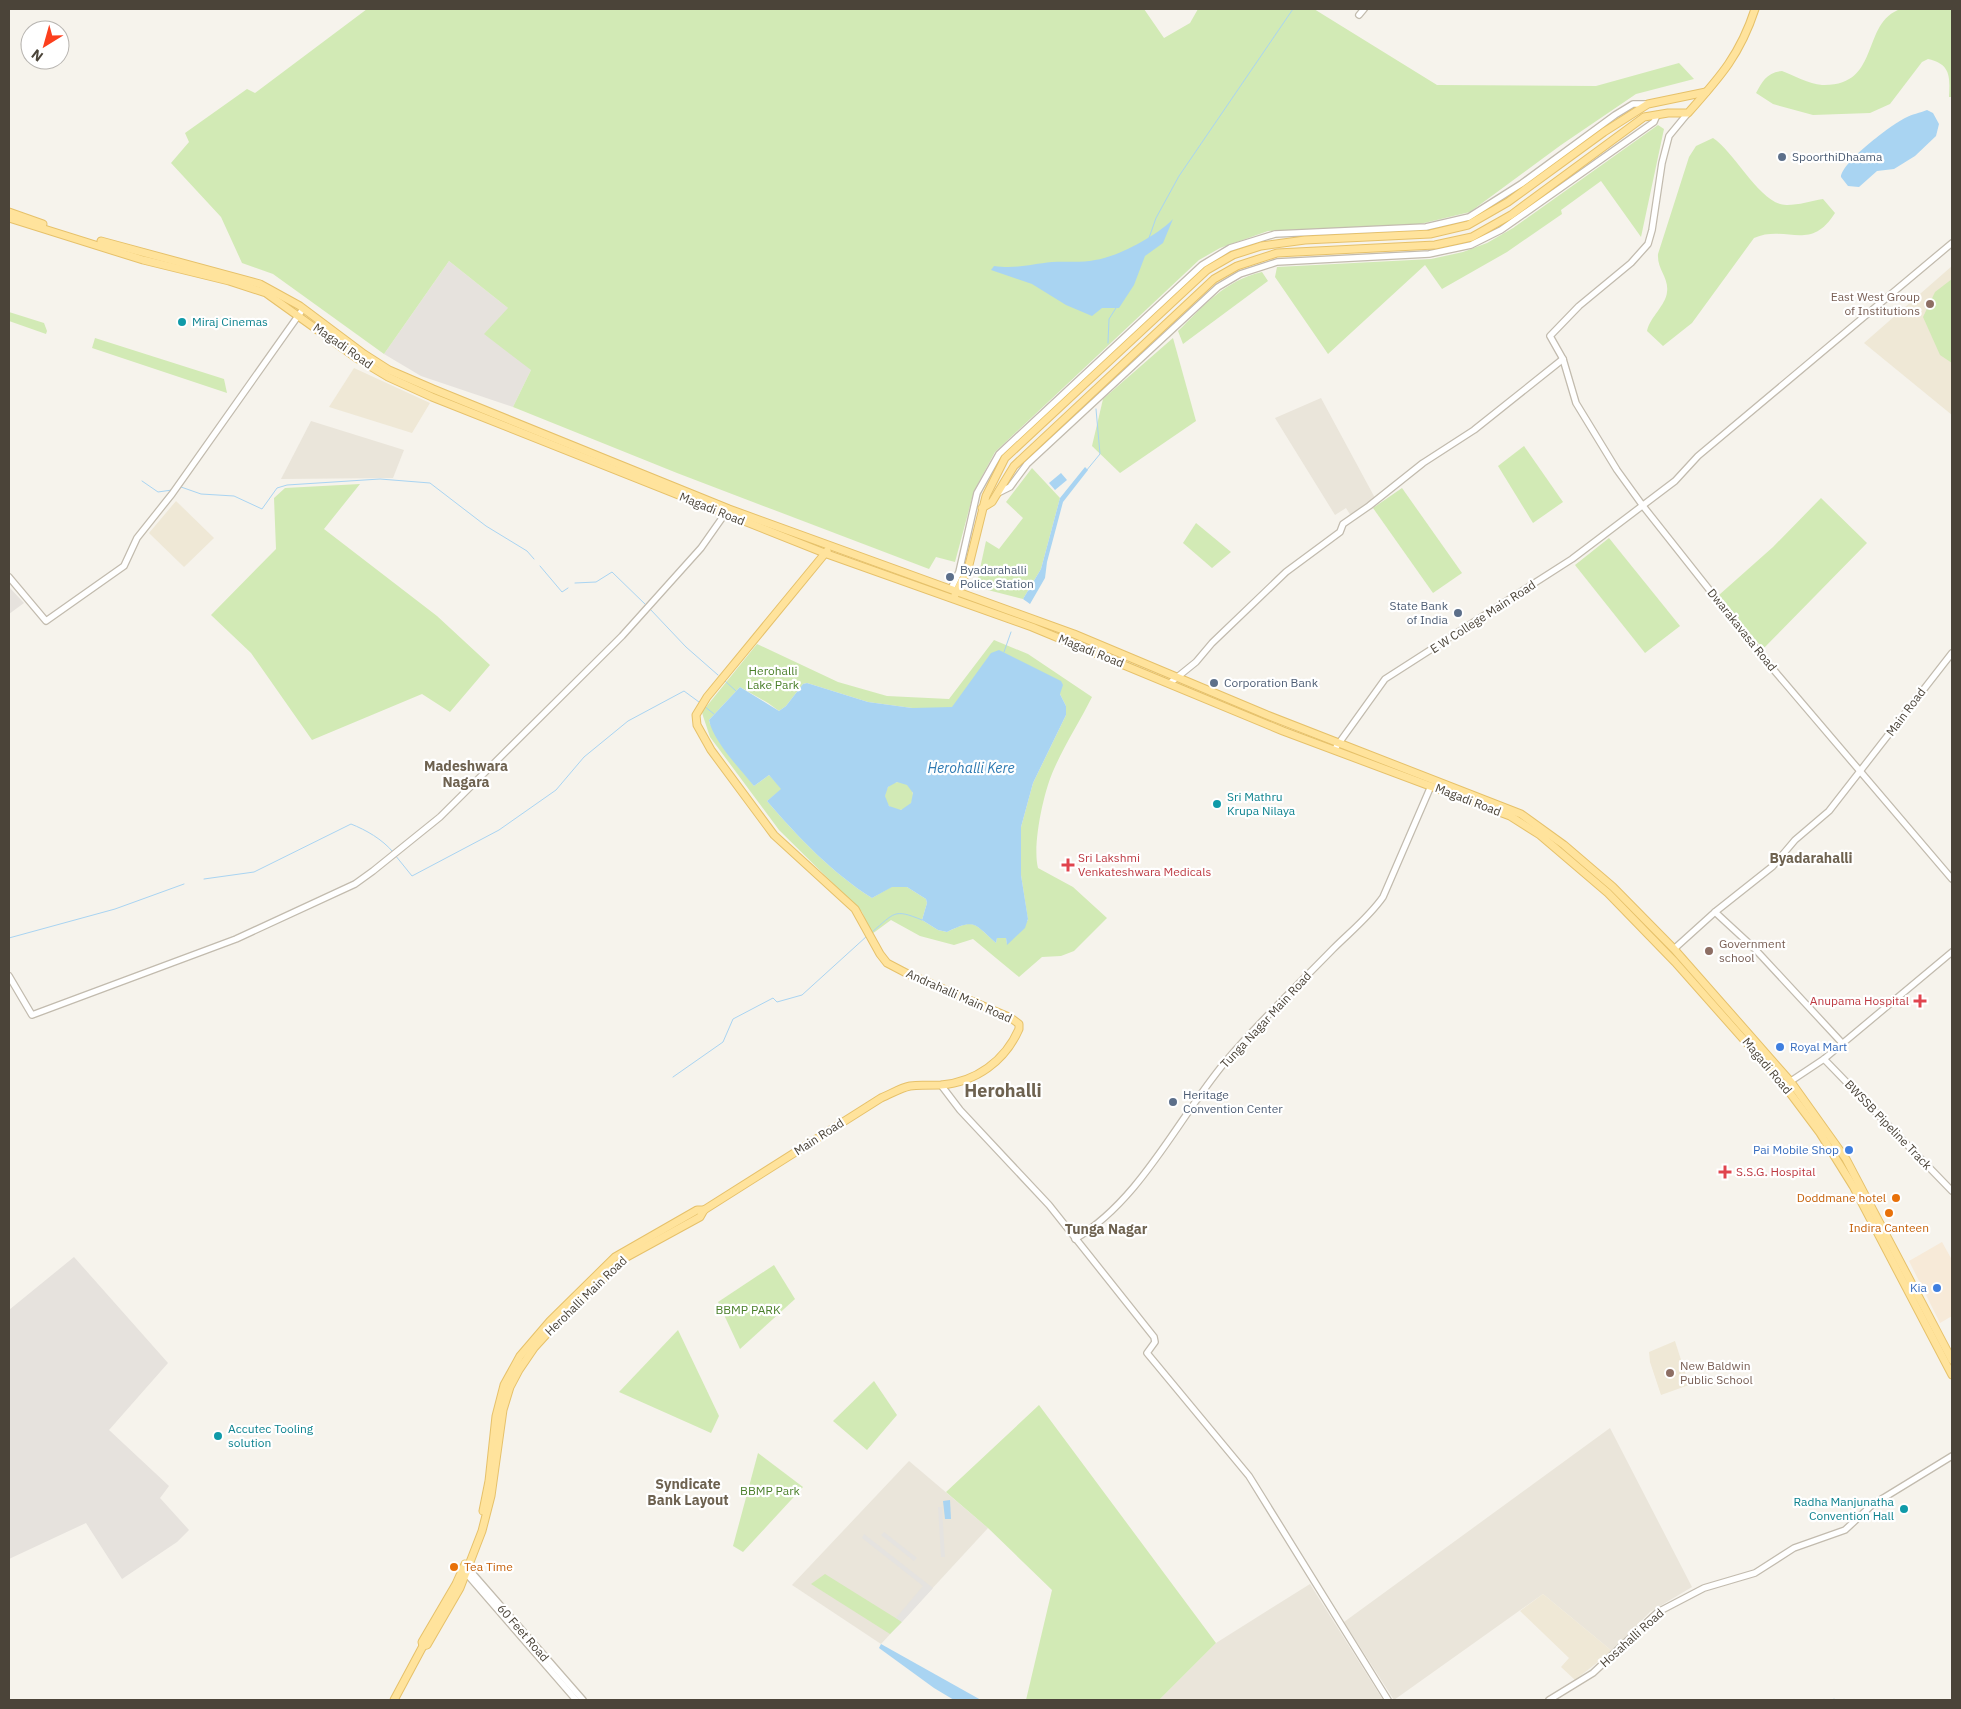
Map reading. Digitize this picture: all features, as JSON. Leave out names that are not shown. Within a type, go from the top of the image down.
[{"type":"main road","points":[[982,508],[992,502],[1014,466],[1214,279],[1237,266],[1277,253],[1435,246],[1472,236],[1511,215],[1644,117],[1688,112],[1726,71],[1746,37],[1755,9]]},
{"type":"main road","points":[[954,592],[963,582],[968,569],[986,496],[1005,458],[1207,270],[1232,255],[1261,246],[1305,240],[1430,234],[1468,225],[1508,202],[1604,132],[1648,104],[1706,92]]},
{"type":"main road","name":"Magadi Road","points":[[9,212],[134,252],[260,284],[389,370],[826,554],[1024,615],[1521,814],[1564,844],[1613,887],[1674,949],[1788,1084],[1846,1159],[1952,1360]]},
{"type":"main road","name":"Magadi Road","points":[[9,218],[142,260],[251,287],[301,312]]},
{"type":"main road","name":"Magadi Road","points":[[727,511],[828,546],[924,585]]},
{"type":"main road","points":[[826,554],[828,546]]},
{"type":"main road","name":"Andrahalli Main Road","points":[[826,554],[707,697],[698,710],[696,722],[707,744],[774,835],[798,859],[847,900],[859,914],[880,954],[892,966],[1011,1018],[1019,1024],[1018,1032],[1007,1048],[990,1066],[973,1077],[941,1085]]},
{"type":"main road","name":"Magadi Road","points":[[954,592],[1020,622],[1170,684],[1334,750],[1510,816],[1559,850],[1633,918],[1788,1084],[1839,1160],[1952,1375]]},
{"type":"main road","name":"Main Road","points":[[704,1210],[876,1101],[909,1086],[941,1085]]},
{"type":"main road","name":"Herohalli Main Road","points":[[394,1700],[423,1646],[422,1642],[465,1568],[488,1490],[494,1428],[501,1395],[510,1372],[520,1356],[550,1321],[615,1257],[697,1210],[704,1210]]},
{"type":"street","points":[[1359,15],[1364,9]]},
{"type":"street","points":[[954,592],[977,493],[999,454],[1202,264],[1230,248],[1275,234],[1426,228],[1469,217],[1515,188],[1615,115],[1633,104],[1648,104]]},
{"type":"street","name":"Dwarakavasa Road","points":[[1688,112],[1670,136],[1662,163],[1652,230],[1648,244],[1631,263],[1579,306],[1550,336],[1564,359],[1576,402],[1617,470],[1643,506],[1761,655],[1952,879]]},
{"type":"street","name":"E W College Main Road","points":[[1334,750],[1385,679],[1572,559],[1643,506],[1675,481],[1698,456],[1952,243]]},
{"type":"street","points":[[9,577],[46,621],[124,566],[137,538],[176,488],[301,312]]},
{"type":"street","points":[[1170,684],[1196,662],[1212,643],[1286,572],[1340,532],[1343,524],[1423,463],[1474,430],[1564,359]]},
{"type":"street","points":[[9,976],[32,1015],[236,939],[283,919],[354,884],[440,817],[646,609],[701,548],[727,511]]},
{"type":"street","name":"Main Road","points":[[1674,949],[1714,912],[1773,866],[1795,840],[1829,811],[1952,653]]},
{"type":"street","name":"Tunga Nagar Main Road","points":[[1075,1238],[1094,1227],[1118,1204],[1226,1062],[1306,976],[1373,911],[1384,895],[1431,786]]},
{"type":"street","points":[[1714,912],[1754,948],[1843,1044]]},
{"type":"street","points":[[1788,1084],[1843,1044],[1952,952]]},
{"type":"street","name":"BWSSB Pipeline Track","points":[[1824,1059],[1952,1191]]},
{"type":"street","points":[[941,1085],[960,1110],[1048,1204],[1154,1337],[1155,1342],[1147,1353],[1249,1476],[1388,1700]]},
{"type":"street","name":"Hosahalli Road","points":[[1549,1700],[1593,1673],[1658,1612],[1704,1588],[1755,1573],[1794,1548],[1845,1530],[1872,1505],[1952,1456]]},
{"type":"street","name":"60 Feet Road","points":[[465,1568],[576,1700]]},
{"type":"street","name":"60 Feet Road","points":[[465,1568],[583,1700]]},
{"type":"shaded area","points":[[449,261],[508,308],[531,370],[513,407],[421,376],[384,354]]},
{"type":"shaded area","name":"East West Group of Institutions","points":[[1952,266],[1952,415],[1864,343]]},
{"type":"shaded area","points":[[354,368],[430,403],[412,433],[329,407]]},
{"type":"shaded area","points":[[1321,398],[1375,498],[1351,516],[1346,508],[1335,515],[1275,418]]},
{"type":"shaded area","points":[[311,421],[404,450],[393,478],[281,479]]},
{"type":"shaded area","points":[[176,501],[214,538],[184,567],[149,533]]},
{"type":"shaded area","points":[[9,587],[24,603],[9,614]]},
{"type":"shaded area","name":"Kia","points":[[1942,1242],[1952,1260],[1952,1316],[1940,1323],[1909,1261]]},
{"type":"shaded area","points":[[74,1257],[168,1363],[109,1430],[169,1486],[160,1498],[189,1530],[177,1542],[122,1579],[86,1523],[9,1559],[9,1310]]},
{"type":"shaded area","name":"New Baldwin Public School","points":[[1675,1341],[1689,1385],[1661,1395],[1650,1362],[1649,1352]]},
{"type":"shaded area","points":[[1610,1428],[1692,1587],[1650,1612],[1612,1651],[1543,1594],[1394,1700],[1344,1622]]},
{"type":"shaded area","points":[[909,1461],[988,1528],[881,1644],[792,1585]]},
{"type":"shaded area","points":[[938,1507],[942,1507],[945,1557],[941,1557]]},
{"type":"shaded area","points":[[884,1532],[917,1558],[914,1561],[881,1535]]},
{"type":"shaded area","points":[[864,1534],[933,1588],[902,1622],[896,1618],[923,1586],[862,1538]]},
{"type":"shaded area","points":[[1310,1584],[1383,1700],[1159,1700],[1216,1643]]},
{"type":"shaded area","points":[[1543,1594],[1612,1651],[1575,1680],[1561,1667],[1569,1658],[1520,1611]]},
{"type":"green space","points":[[367,9],[1144,9],[1164,38],[1190,23],[1198,9],[1314,9],[1437,85],[1596,86],[1679,63],[1694,79],[1636,94],[1561,145],[1470,212],[1420,224],[1268,231],[1220,248],[1199,260],[995,452],[974,491],[955,562],[936,557],[929,569],[677,473],[513,407],[531,370],[484,334],[508,308],[449,261],[384,354],[273,274],[242,263],[221,217],[171,163],[189,142],[185,133],[247,89],[255,93]]},
{"type":"green space","points":[[1901,9],[1952,9],[1952,97],[1949,97],[1949,78],[1945,68],[1936,61],[1928,59],[1922,62],[1890,104],[1870,113],[1813,115],[1773,104],[1756,93],[1766,78],[1772,73],[1782,71],[1822,85],[1841,83],[1854,76],[1863,65],[1880,27],[1888,16]]},
{"type":"green space","points":[[1658,125],[1664,129],[1641,237],[1601,181],[1561,210],[1562,214],[1507,252],[1442,289],[1425,265],[1328,354],[1275,277],[1277,267],[1431,259],[1463,252],[1487,243],[1513,228]]},
{"type":"green space","points":[[1713,138],[1758,188],[1777,203],[1792,205],[1823,199],[1835,213],[1826,225],[1816,232],[1807,235],[1777,234],[1754,238],[1692,323],[1663,346],[1647,331],[1651,321],[1664,302],[1667,292],[1666,282],[1659,265],[1658,254],[1689,157],[1696,146]]},
{"type":"green space","points":[[1262,272],[1268,281],[1183,344],[1178,331],[1206,303],[1237,281]]},
{"type":"green space","points":[[1952,279],[1952,363],[1940,355],[1923,317],[1935,292]]},
{"type":"green space","points":[[9,312],[44,323],[47,331],[46,334],[9,321]]},
{"type":"green space","points":[[95,338],[224,379],[227,393],[92,348]]},
{"type":"green space","points":[[1173,338],[1196,421],[1120,473],[1092,446],[1103,399]]},
{"type":"green space","points":[[1524,446],[1563,502],[1533,523],[1498,466]]},
{"type":"green space","points":[[1032,468],[1060,498],[1041,569],[1023,599],[976,587],[986,541],[999,549],[1023,518],[1006,502]]},
{"type":"green space","points":[[360,484],[324,529],[437,616],[490,665],[450,712],[422,694],[312,740],[251,653],[211,615],[276,549],[274,498],[285,488]]},
{"type":"green space","points":[[1402,488],[1462,573],[1433,593],[1373,508]]},
{"type":"green space","points":[[1821,498],[1867,543],[1763,649],[1719,595],[1773,547]]},
{"type":"green space","points":[[1196,523],[1231,552],[1212,568],[1183,543]]},
{"type":"green space","points":[[1609,538],[1680,626],[1645,653],[1575,565]]},
{"type":"green space","name":"Herohalli Lake Park","points":[[994,640],[1028,654],[1092,697],[1050,778],[1040,818],[1037,858],[1038,868],[1073,887],[1107,918],[1074,951],[1061,956],[1042,957],[1019,977],[973,939],[954,945],[920,936],[891,920],[872,934],[862,912],[779,830],[710,737],[702,712],[757,644],[838,682],[887,696],[949,699]],"holes":[[[807,683],[868,702],[912,708],[948,708],[1060,694],[1066,706],[1066,715],[1033,783],[1021,827],[1021,875],[1028,920],[1007,944],[1006,938],[997,938],[996,943],[974,925],[964,925],[947,932],[938,930],[922,920],[927,903],[926,899],[907,887],[891,887],[872,898],[857,888],[816,854],[767,801],[782,789],[769,775],[754,786],[709,720],[740,687],[779,711],[786,706],[803,684]]]},
{"type":"green space","points":[[899,782],[909,786],[913,796],[909,806],[899,810],[889,806],[885,796],[889,786]]},
{"type":"green space","name":"BBMP PARK","points":[[774,1265],[795,1299],[740,1349],[718,1302]]},
{"type":"green space","points":[[678,1330],[719,1416],[711,1433],[619,1392]]},
{"type":"green space","points":[[874,1381],[897,1415],[867,1450],[833,1421]]},
{"type":"green space","points":[[1039,1405],[1216,1643],[1159,1700],[1026,1700],[1052,1590],[988,1528],[946,1492]]},
{"type":"green space","name":"BBMP Park","points":[[758,1453],[803,1487],[743,1552],[733,1546]]},
{"type":"green space","points":[[825,1574],[902,1622],[890,1634],[811,1584]]},
{"type":"water","points":[[1927,110],[1933,113],[1939,124],[1936,136],[1915,156],[1894,169],[1877,171],[1859,187],[1848,186],[1841,177],[1843,170],[1849,162],[1898,122],[1910,115]]},
{"type":"water","points":[[1173,219],[1163,243],[1145,256],[1134,285],[1119,308],[1102,308],[1092,316],[1066,305],[1032,284],[991,270],[994,266],[1017,267],[1052,262],[1090,261],[1115,255],[1158,232]]},
{"type":"water","points":[[1085,467],[1088,470],[1063,502],[1047,562],[1045,578],[1030,604],[1023,599],[1041,569],[1060,498]]},
{"type":"water","points":[[1061,473],[1067,480],[1055,490],[1049,483]]},
{"type":"water","name":"Herohalli Kere","points":[[999,650],[1061,681],[1063,685],[1060,694],[1066,706],[1066,715],[1033,783],[1021,827],[1021,875],[1028,919],[1025,928],[1007,945],[1006,938],[997,938],[996,943],[974,925],[964,925],[947,932],[938,930],[922,920],[927,903],[926,899],[907,887],[892,887],[872,898],[857,888],[816,854],[767,801],[781,789],[769,775],[754,786],[721,746],[709,720],[740,687],[779,711],[786,706],[803,684],[807,683],[868,702],[912,708],[952,707],[991,653]],"holes":[[[897,782],[907,785],[913,793],[911,803],[901,810],[889,806],[885,796],[888,787]]]},
{"type":"water","points":[[950,1500],[951,1519],[945,1519],[943,1501]]},
{"type":"water","points":[[881,1644],[981,1700],[954,1700],[934,1688],[879,1648]]},
{"type":"waterway","points":[[1149,238],[1156,218],[1179,176],[1293,9]]},
{"type":"waterway","points":[[1108,343],[1109,319],[1116,308]]},
{"type":"waterway","points":[[1086,471],[1100,454],[1096,409]]},
{"type":"waterway","points":[[181,487],[201,494],[234,496],[262,509],[277,488],[287,485],[380,479],[430,483],[486,526],[527,551],[534,559]]},
{"type":"waterway","points":[[142,481],[158,492],[172,490]]},
{"type":"waterway","points":[[540,566],[562,592],[568,588]]},
{"type":"waterway","points":[[575,583],[596,582],[612,572],[647,606]]},
{"type":"waterway","points":[[650,609],[686,647],[718,675]]},
{"type":"waterway","points":[[1004,652],[1011,632]]},
{"type":"waterway","points":[[725,681],[736,691]]},
{"type":"waterway","points":[[395,855],[412,876],[499,830],[556,790],[584,757],[628,721],[684,691],[699,702]]},
{"type":"waterway","points":[[704,706],[714,714]]},
{"type":"waterway","points":[[204,879],[254,872],[351,824],[374,835],[393,852]]},
{"type":"waterway","points":[[9,938],[115,909],[184,884]]},
{"type":"waterway","points":[[872,932],[895,914],[905,914],[922,920]]},
{"type":"waterway","points":[[673,1077],[723,1042],[733,1019],[773,998],[777,1002],[802,995],[867,936]]},
{"type":"place","name":"SpoorthiDhaama","points":[[1782,157]]},
{"type":"place","name":"East West Group of Institutions","points":[[1930,304]]},
{"type":"place","name":"Miraj Cinemas","points":[[182,322]]},
{"type":"place","name":"Byadarahalli Police Station","points":[[950,577]]},
{"type":"place","name":"State Bank of India","points":[[1458,613]]},
{"type":"place","name":"Corporation Bank","points":[[1214,683]]},
{"type":"place","name":"Sri Mathru Krupa Nilaya","points":[[1217,804]]},
{"type":"place","name":"Sri Lakshmi Venkateshwara Medicals","points":[[1068,865]]},
{"type":"place","name":"Government school","points":[[1709,951]]},
{"type":"place","name":"Anupama Hospital","points":[[1920,1001]]},
{"type":"place","name":"Royal Mart","points":[[1780,1047]]},
{"type":"place","name":"Heritage Convention Center","points":[[1173,1102]]},
{"type":"place","name":"Pai Mobile Shop","points":[[1849,1150]]},
{"type":"place","name":"S.S.G. Hospital","points":[[1725,1172]]},
{"type":"place","name":"Doddmane hotel","points":[[1896,1198]]},
{"type":"place","name":"Indira Canteen","points":[[1889,1213]]},
{"type":"place","name":"Kia","points":[[1937,1288]]},
{"type":"place","name":"New Baldwin Public School","points":[[1670,1373]]},
{"type":"place","name":"Accutec Tooling solution","points":[[218,1436]]},
{"type":"place","name":"Radha Manjunatha Convention Hall","points":[[1904,1509]]},
{"type":"place","name":"Tea Time","points":[[454,1567]]},
{"type":"district","name":"Madeshwara Nagara","points":[[466,774]]},
{"type":"district","name":"Byadarahalli","points":[[1811,858]]},
{"type":"district","name":"Herohalli","points":[[1003,1091]]},
{"type":"district","name":"Tunga Nagar","points":[[1106,1229]]},
{"type":"district","name":"Syndicate Bank Layout","points":[[688,1492]]}]
